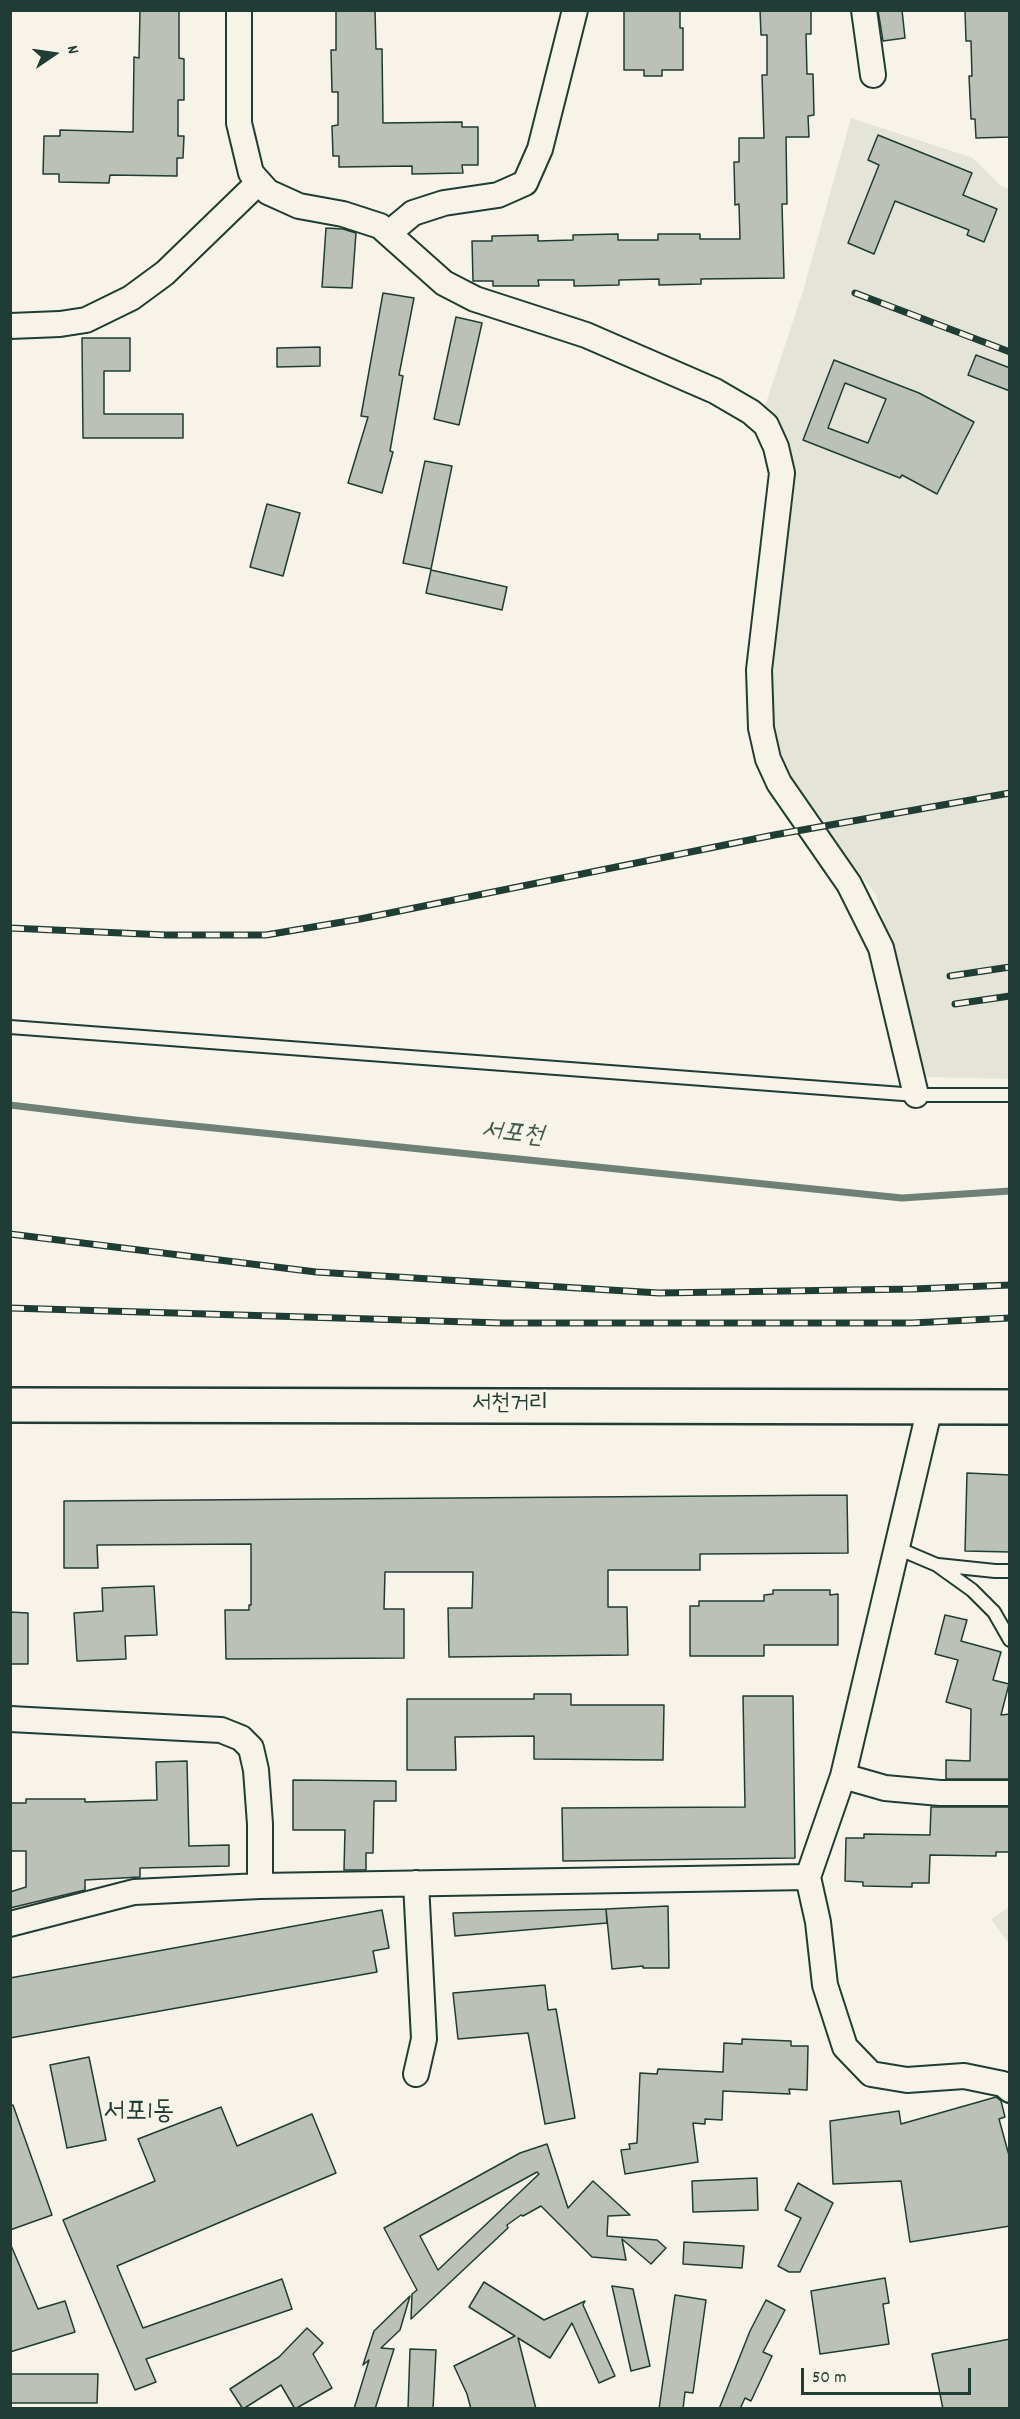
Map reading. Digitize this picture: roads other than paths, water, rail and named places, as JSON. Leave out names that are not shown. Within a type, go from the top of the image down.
[{"type":"main road","name":"서천거리","points":[[10,1405],[1010,1407]]},
{"type":"street","points":[[239,10],[239,123],[251,173],[268,192],[299,206],[344,214],[380,226],[444,283],[475,299],[586,335],[715,391],[751,412],[766,425],[776,447],[782,473],[759,670],[761,728],[768,759],[779,783],[849,884],[881,948],[916,1095]]},
{"type":"street","points":[[389,233],[412,213],[444,203],[498,195],[525,183],[540,149],[575,10]]},
{"type":"street","points":[[864,10],[873,75]]},
{"type":"street","points":[[10,326],[60,324],[86,320],[131,298],[165,273],[259,182]]},
{"type":"street","points":[[930,1407],[843,1776],[808,1877],[818,1922],[825,1985],[845,2047],[872,2074],[907,2080],[964,2076],[1003,2084],[1010,2090]]},
{"type":"street","points":[[10,1719],[221,1730],[241,1738],[251,1748],[256,1770],[260,1824],[260,1886]]},
{"type":"street","points":[[843,1776],[885,1788],[940,1793],[1010,1793]]},
{"type":"street","points":[[10,1924],[134,1892],[260,1886],[808,1877]]},
{"type":"street","points":[[416,1883],[424,2039],[416,2074]]},
{"type":"lane","points":[[10,1027],[916,1095],[1010,1095]]},
{"type":"lane","points":[[897,1548],[937,1565],[972,1590],[994,1612],[1010,1640]]},
{"type":"lane","points":[[937,1565],[995,1572],[1010,1571]]},
{"type":"waterway","name":"서포천","points":[[10,1105],[135,1120],[902,1198],[1010,1191]]},
{"type":"railway","points":[[855,293],[1010,352]]},
{"type":"railway","points":[[10,928],[166,935],[266,935],[360,919],[774,835],[1010,793]]},
{"type":"railway","points":[[950,976],[1010,967]]},
{"type":"railway","points":[[955,1004],[1010,996]]},
{"type":"railway","points":[[10,1234],[316,1272],[659,1293],[1010,1285]]},
{"type":"railway","points":[[10,1308],[502,1323],[912,1323],[1010,1318]]},
{"type":"district","name":"서포1동","points":[[139,2114]]}]
